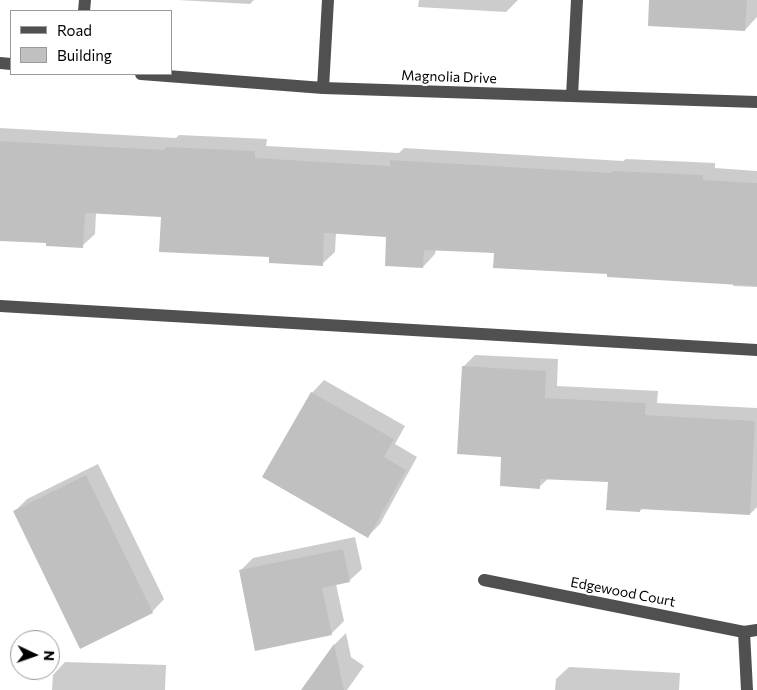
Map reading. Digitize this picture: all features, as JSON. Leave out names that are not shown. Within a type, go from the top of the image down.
[{"type":"street","points":[[323,88],[328,0]]},
{"type":"street","points":[[572,96],[578,0]]},
{"type":"street","name":"Magnolia Drive","points":[[154,75],[323,88],[757,102]]},
{"type":"street","points":[[0,306],[757,350]]},
{"type":"street","name":"Edgewood Court","points":[[484,580],[751,631]]},
{"type":"street","points":[[747,690],[751,631]]},
{"type":"building","points":[[649,0],[747,0],[745,31],[648,26]]},
{"type":"building","points":[[0,141],[165,150],[165,147],[255,151],[255,158],[390,166],[390,160],[612,173],[612,171],[703,175],[703,180],[757,183],[757,286],[607,277],[607,274],[493,268],[494,253],[424,250],[423,268],[385,266],[386,237],[324,233],[323,266],[269,263],[269,257],[159,252],[161,217],[85,213],[83,248],[46,246],[46,243],[0,241]]},
{"type":"building","points":[[462,366],[546,371],[545,398],[646,403],[645,415],[755,421],[750,515],[640,509],[640,512],[606,510],[608,482],[540,479],[540,489],[500,486],[501,457],[457,454]]},
{"type":"building","points":[[311,392],[394,439],[384,457],[406,470],[368,538],[262,477]]},
{"type":"building","points":[[86,475],[153,613],[80,649],[13,511]]},
{"type":"building","points":[[343,549],[350,582],[322,588],[332,635],[255,651],[239,570]]},
{"type":"building","points":[[334,644],[344,690],[301,690]]}]
